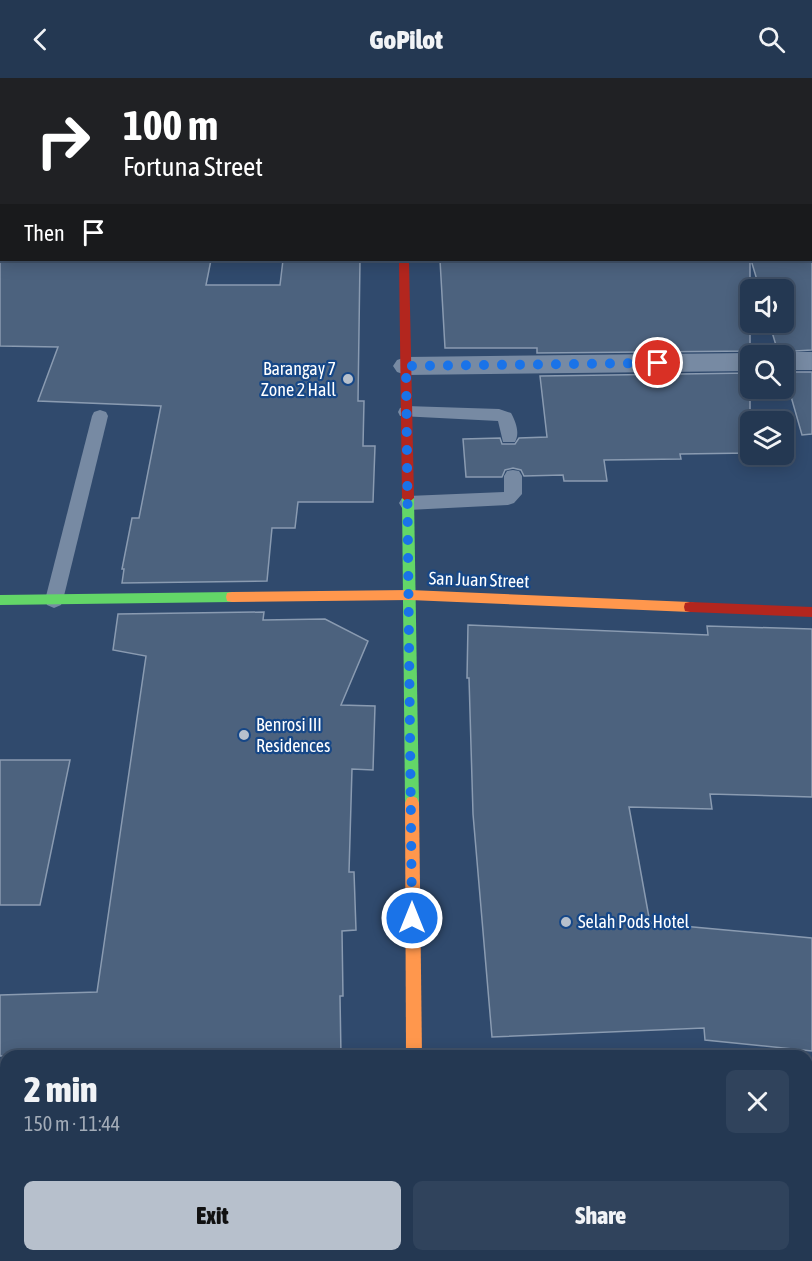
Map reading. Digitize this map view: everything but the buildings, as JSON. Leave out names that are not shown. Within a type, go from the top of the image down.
[{"type":"main road","points":[[404,261],[414,1050]]},
{"type":"main road","name":"San Juan Street","points":[[0,600],[410,595],[812,612]]},
{"type":"street","points":[[794,361],[812,361]]},
{"type":"street","points":[[406,366],[740,362]]},
{"type":"lane","points":[[406,412],[499,415],[505,417],[508,423],[509,438]]},
{"type":"lane","points":[[54,600],[100,416]]},
{"type":"lane","points":[[408,503],[508,498],[513,494],[513,476]]},
{"type":"traffic: fast","points":[[408,498],[412,803]]},
{"type":"traffic: fast","points":[[0,600],[232,597]]},
{"type":"traffic: slow","points":[[232,597],[410,595],[690,607]]},
{"type":"traffic: slow","points":[[412,803],[414,1050]]},
{"type":"traffic: jam","points":[[404,261],[408,498]]},
{"type":"traffic: jam","points":[[690,607],[812,612]]},
{"type":"place","name":"Barangay 7 Zone 2 Hall","points":[[348,379]]},
{"type":"place","name":"Benrosi III Residences","points":[[244,735]]},
{"type":"place","name":"Selah Pods Hotel","points":[[566,922]]},
{"type":"route","points":[[412,918],[406,366],[658,363]]}]
